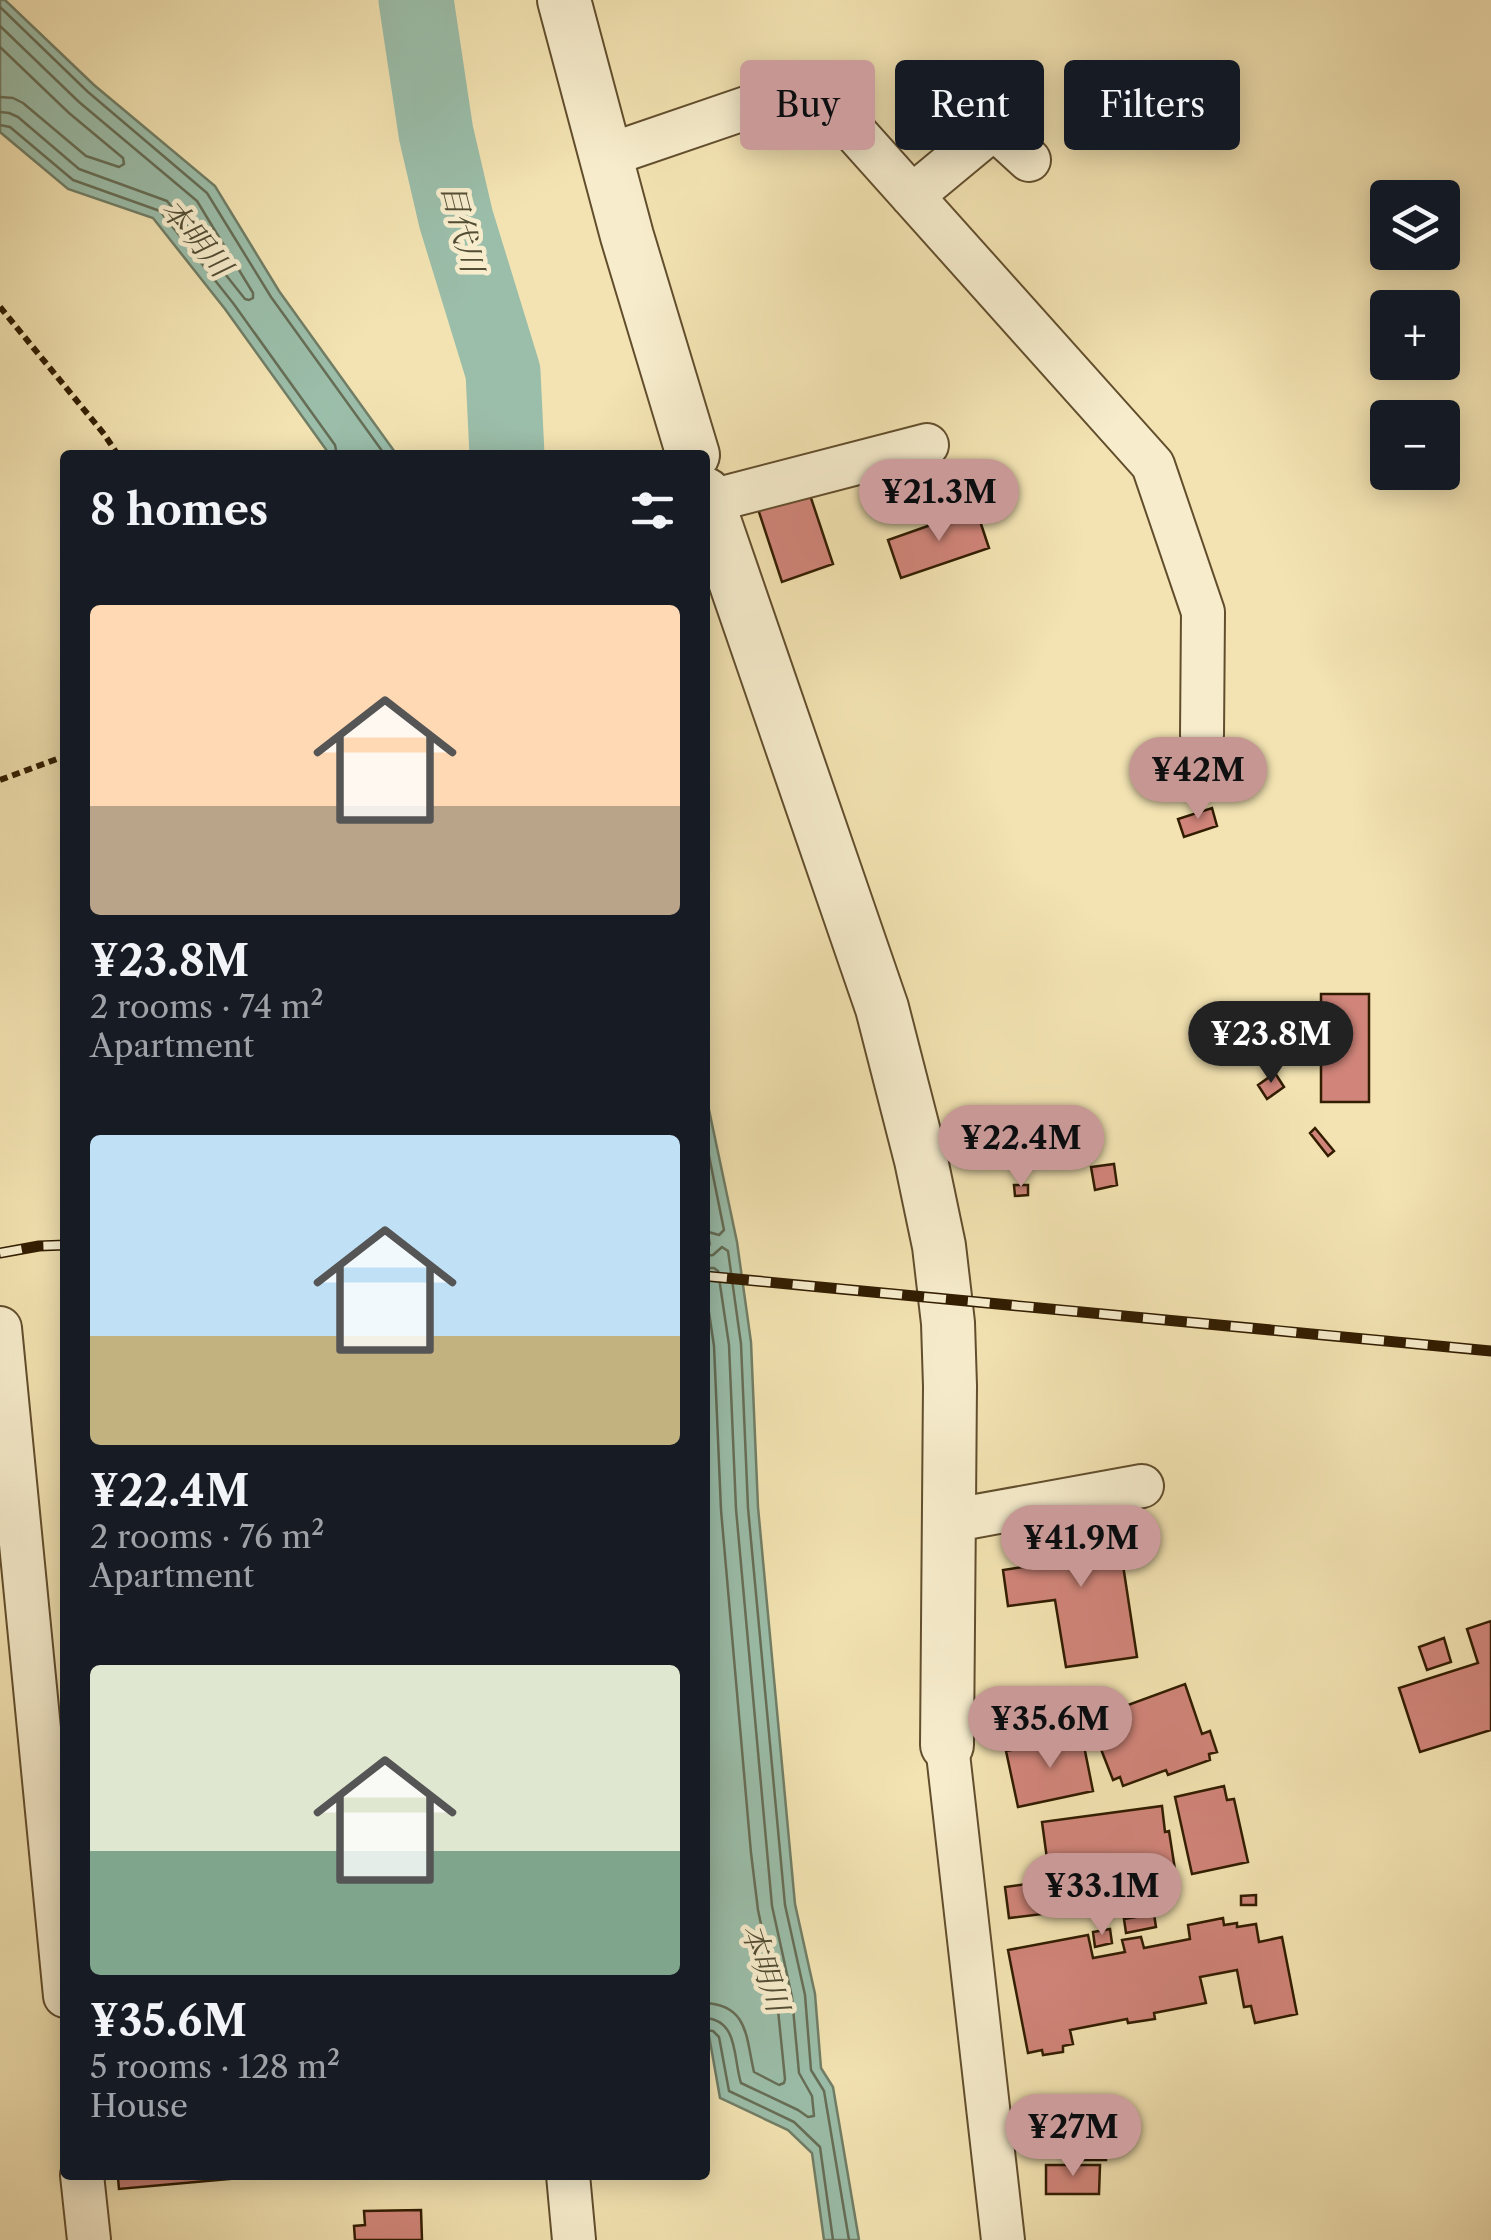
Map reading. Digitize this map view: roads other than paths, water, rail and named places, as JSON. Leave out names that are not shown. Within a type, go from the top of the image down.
[{"type":"street","points":[[564,0],[692,450]]},
{"type":"street","points":[[606,156],[802,89],[828,102],[1153,465],[1203,612],[1202,735]]},
{"type":"street","points":[[912,196],[967,150]]},
{"type":"street","points":[[1017,150],[1028,160]]},
{"type":"street","points":[[710,483],[926,446]]},
{"type":"street","points":[[710,507],[882,1008],[939,1246],[948,1323],[947,1746],[1003,2240]]},
{"type":"street","points":[[0,1328],[60,1945]]},
{"type":"street","points":[[949,1521],[1142,1486]]},
{"type":"street","points":[[83,2180],[89,2240]]},
{"type":"street","points":[[568,2180],[574,2240]]},
{"type":"water","name":"本明川","points":[[0,0],[5,0],[94,85],[215,186],[279,291],[393,450],[326,450],[225,309],[153,218],[68,189],[0,132]]},
{"type":"water","name":"本明川","points":[[710,1115],[737,1242],[751,1342],[758,1507],[795,1904],[815,1994],[821,2068],[833,2087],[859,2240],[824,2240],[812,2153],[788,2130],[720,2098],[710,2041]]},
{"type":"waterway","name":"目代川","points":[[416,0],[436,133],[456,219],[503,372],[507,450]]},
{"type":"railway","points":[[0,1253],[60,1245]]},
{"type":"railway","points":[[710,1276],[1491,1351]]}]
